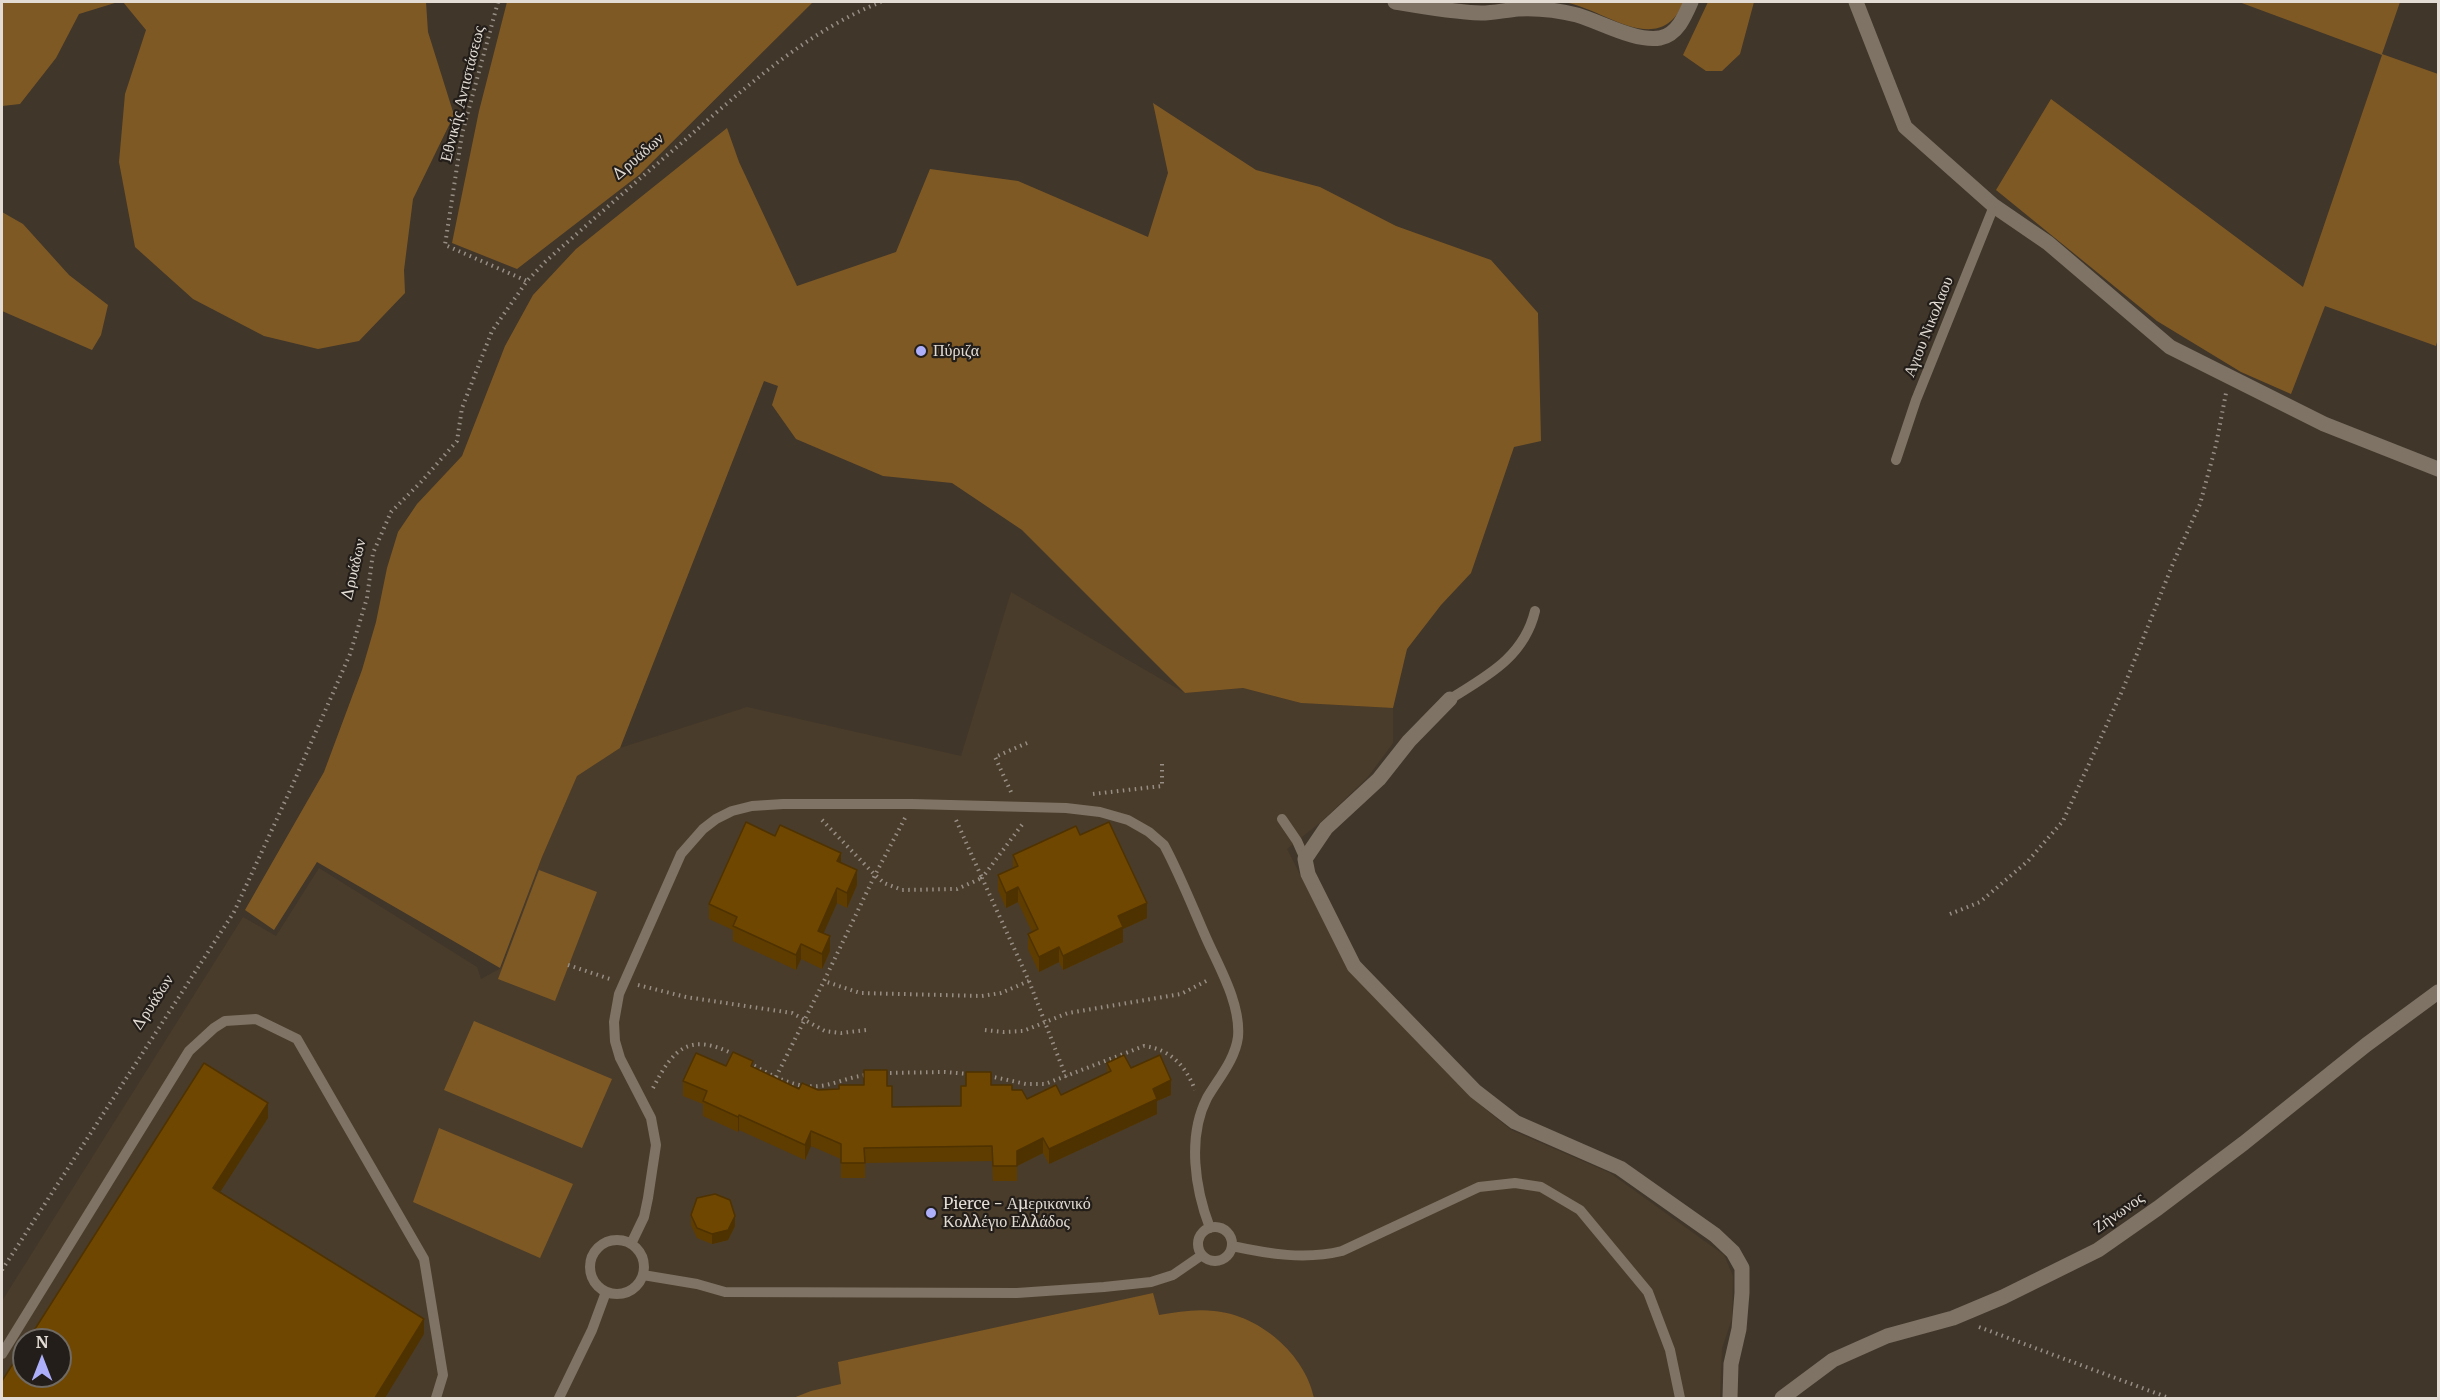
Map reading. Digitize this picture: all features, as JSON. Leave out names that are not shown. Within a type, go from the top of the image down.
[{"type":"street","points":[[1395,2],[1450,11],[1484,13],[1518,9],[1556,11],[1653,38],[1669,35],[1676,28],[1691,2]]},
{"type":"street","points":[[1856,2],[1905,127],[1994,206],[2048,243],[2170,346],[2324,424],[2439,469]]},
{"type":"street","points":[[1450,699],[1410,741],[1379,779],[1326,828],[1305,859],[1308,873],[1354,966],[1475,1091],[1515,1122],[1620,1168],[1715,1235],[1733,1252],[1742,1268],[1742,1293],[1739,1329],[1731,1364],[1730,1398]]},
{"type":"street","name":"Ζήνωνος","points":[[1782,1398],[1833,1360],[1887,1336],[1953,1317],[2003,1297],[2098,1250],[2244,1143],[2366,1045],[2439,992]]},
{"type":"lane","name":"Αγιου Νικολαου","points":[[1896,460],[1916,400],[1994,206]]},
{"type":"lane","points":[[1450,699],[1503,665],[1520,648],[1535,611]]},
{"type":"lane","points":[[631,1244],[644,1217],[656,1144],[651,1118],[620,1058],[615,1041],[614,1022],[619,994],[681,854],[703,829],[732,811],[752,806],[806,804],[1035,807],[1100,812],[1119,817],[1149,832],[1164,845],[1233,1001],[1238,1037],[1232,1057],[1206,1100],[1197,1131],[1196,1170],[1200,1203],[1210,1228]]},
{"type":"lane","points":[[1282,819],[1297,841],[1305,859]]},
{"type":"lane","points":[[2,1354],[189,1051],[225,1021],[256,1019],[297,1040],[424,1259],[443,1375],[436,1398]]},
{"type":"lane","points":[[1232,1246],[1257,1252],[1319,1257],[1342,1251],[1479,1187],[1515,1183],[1541,1186],[1580,1210],[1648,1292],[1670,1350],[1680,1398]]},
{"type":"lane","points":[[1217,1227],[1231,1236],[1232,1246],[1230,1254],[1220,1261],[1208,1260],[1202,1255],[1197,1242],[1202,1232],[1217,1227]]},
{"type":"lane","points":[[614,1240],[631,1244],[642,1258],[643,1275],[632,1290],[615,1294],[606,1292],[598,1287],[590,1272],[592,1254],[598,1247],[614,1240]]},
{"type":"lane","points":[[643,1275],[697,1284],[725,1292],[1017,1293],[1151,1282],[1173,1275],[1202,1255]]},
{"type":"lane","points":[[559,1398],[592,1330],[606,1292]]},
{"type":"path","name":"Εθνικής Αντιστάσεως","points":[[498,2],[462,134],[445,245],[527,281]]},
{"type":"path","name":"Δρυάδων","points":[[2,1270],[234,912],[350,654],[368,598],[373,554],[391,512],[457,441],[462,408],[492,332],[527,281],[544,262],[771,68],[850,14],[881,2]]},
{"type":"path","points":[[1950,914],[1980,902],[2028,861],[2063,821],[2123,689],[2174,561],[2200,504],[2216,445],[2229,377]]},
{"type":"path","points":[[1023,792],[1011,792],[995,757],[1027,743]]},
{"type":"path","points":[[1092,794],[1162,786],[1162,761]]},
{"type":"path","points":[[806,804],[875,875],[884,883],[902,890],[957,889],[982,878],[1035,807]]},
{"type":"path","points":[[776,1077],[912,804]]},
{"type":"path","points":[[950,805],[966,847],[1029,981],[1066,1077]]},
{"type":"path","points":[[568,965],[608,979],[686,998],[792,1013],[825,1031],[841,1033],[866,1030]]},
{"type":"path","points":[[986,1030],[1015,1032],[1068,1013],[1181,994],[1221,973]]},
{"type":"path","points":[[824,981],[860,993],[982,996],[1001,993],[1029,981]]},
{"type":"path","points":[[644,1105],[665,1064],[677,1051],[691,1044],[707,1044],[723,1049],[786,1082],[803,1086],[823,1085],[862,1075],[904,1072],[977,1075]]},
{"type":"path","points":[[988,1076],[1026,1084],[1045,1084],[1129,1050],[1144,1046],[1157,1048],[1182,1064],[1195,1089],[1202,1114]]},
{"type":"path","points":[[1953,1317],[2169,1398]]},
{"type":"shaded area","points":[[2,2],[118,2],[79,14],[56,58],[20,104],[2,106]]},
{"type":"shaded area","points":[[123,2],[426,2],[428,32],[454,115],[413,199],[404,270],[405,293],[359,341],[318,349],[264,336],[193,299],[135,247],[119,162],[125,94],[146,30]]},
{"type":"shaded area","points":[[507,2],[813,2],[639,175],[517,269],[452,243],[479,111]]},
{"type":"shaded area","points":[[1565,2],[1684,2],[1673,19],[1661,27],[1646,29],[1614,21]]},
{"type":"shaded area","points":[[1708,2],[1754,2],[1740,54],[1722,71],[1706,71],[1683,55]]},
{"type":"shaded area","points":[[2239,2],[2400,2],[2382,54],[2438,74],[2438,338],[2436,346],[2325,306],[2291,394],[2241,372],[2157,321],[1996,190],[2051,99],[2303,287],[2382,55]]},
{"type":"shaded area","points":[[1153,103],[1256,170],[1320,187],[1396,226],[1491,260],[1538,313],[1541,441],[1514,447],[1471,573],[1441,605],[1407,649],[1393,708],[1301,703],[1243,688],[1185,693],[1022,530],[952,483],[883,476],[796,439],[772,405],[778,386],[764,381],[620,748],[577,776],[542,857],[500,968],[317,862],[274,930],[245,910],[324,772],[362,670],[398,532],[417,504],[462,456],[505,346],[533,295],[576,249],[727,128],[739,162],[797,286],[896,252],[930,169],[1018,181],[1148,237],[1168,173]]},
{"type":"shaded area","points":[[2,212],[23,224],[69,275],[108,305],[101,335],[92,350],[2,311]]},
{"type":"shaded area","points":[[1011,592],[1185,693],[1243,688],[1301,703],[1393,708],[1393,743],[1367,778],[1322,821],[1287,849],[1349,970],[1484,1108],[1511,1130],[1610,1173],[1724,1255],[1733,1276],[1732,1319],[1722,1348],[1720,1398],[2,1398],[2,1301],[243,917],[276,936],[319,868],[477,967],[481,979],[501,968],[542,857],[577,775],[620,748],[747,707],[961,756]]},
{"type":"shaded area","points":[[539,870],[597,892],[555,1001],[498,979]]},
{"type":"shaded area","points":[[474,1021],[612,1079],[582,1148],[444,1090]]},
{"type":"shaded area","points":[[439,1128],[573,1184],[540,1258],[413,1202]]},
{"type":"shaded area","points":[[1153,1293],[1159,1315],[1214,1311],[1231,1314],[1263,1329],[1278,1340],[1301,1366],[1314,1398],[793,1398],[841,1384],[838,1362]]},
{"type":"building","points":[[746,822],[775,836],[780,825],[841,853],[837,861],[857,870],[847,893],[837,888],[818,931],[830,936],[822,954],[801,944],[796,955],[733,926],[737,917],[709,904]]},
{"type":"building","points":[[1109,822],[1147,903],[1118,916],[1123,927],[1063,956],[1059,947],[1039,957],[1028,934],[1038,929],[1018,887],[1006,893],[998,875],[1018,866],[1013,855],[1076,826],[1080,835]]},
{"type":"building","points":[[733,1052],[753,1061],[751,1066],[799,1089],[802,1083],[818,1090],[839,1089],[839,1085],[864,1085],[864,1070],[887,1070],[887,1086],[892,1086],[892,1107],[961,1106],[961,1086],[966,1086],[966,1072],[991,1072],[991,1085],[1012,1085],[1012,1090],[1022,1090],[1027,1099],[1056,1085],[1061,1095],[1111,1071],[1107,1063],[1124,1055],[1131,1068],[1160,1055],[1171,1080],[1153,1089],[1157,1099],[1049,1149],[1043,1138],[1017,1151],[1017,1166],[993,1166],[992,1146],[864,1148],[865,1163],[841,1163],[841,1144],[811,1131],[805,1145],[703,1101],[707,1091],[683,1081],[696,1053],[726,1066]]},
{"type":"building","points":[[204,1063],[268,1103],[213,1188],[424,1319],[375,1398],[2,1398],[2,1381],[12,1365],[12,1388],[72,1388],[72,1328],[36,1328]]},
{"type":"building","points":[[715,1194],[730,1200],[735,1216],[728,1230],[712,1234],[697,1228],[691,1215],[697,1198]]},
{"type":"place","name":"Πύριζα","points":[[921,351]]},
{"type":"place","name":"Pierce - Αμερικανικό Κολλέγιο Ελλάδος","points":[[931,1213]]}]
